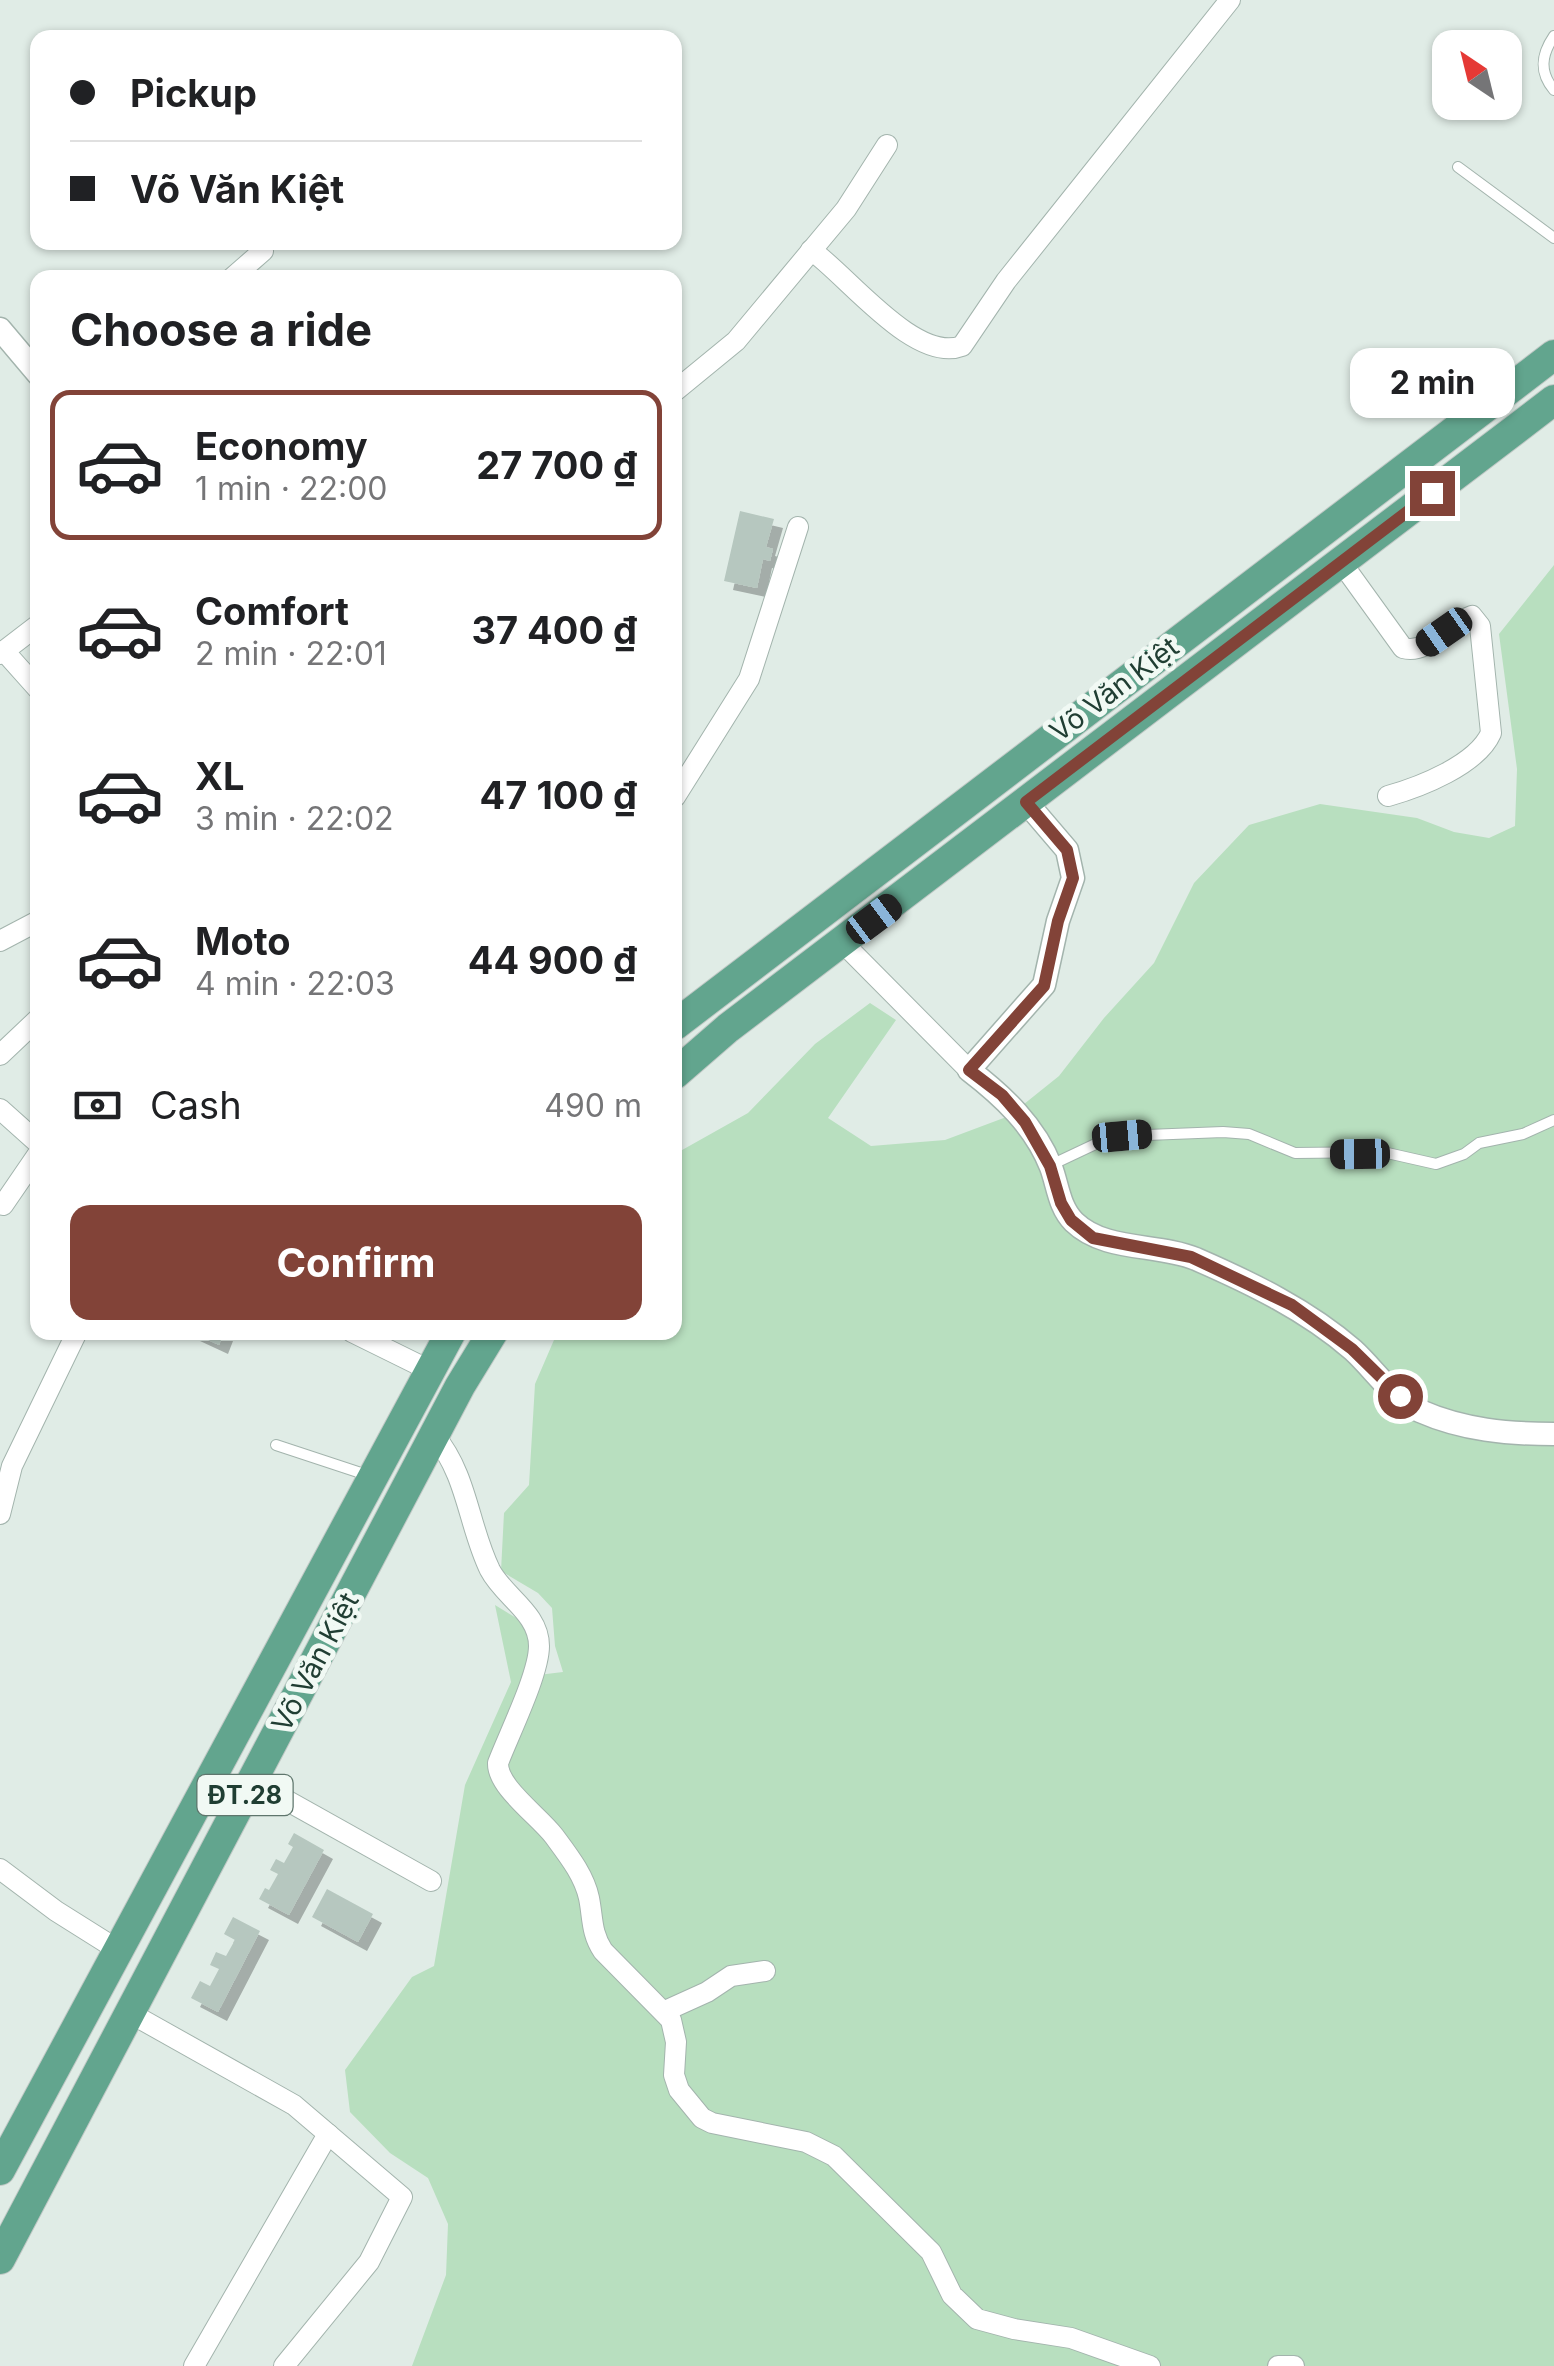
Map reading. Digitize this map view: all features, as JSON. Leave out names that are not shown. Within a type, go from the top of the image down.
[{"type":"main road","name":"Võ Văn Kiệt","points":[[682,1020],[1554,355]]},
{"type":"main road","name":"Võ Văn Kiệt","points":[[682,1068],[728,1028],[1554,400]]},
{"type":"main road","points":[[1004,772],[1026,802]]},
{"type":"main road","name":"Võ Văn Kiệt","points":[[0,2170],[446,1340]]},
{"type":"main road","name":"Võ Văn Kiệt","points":[[0,2259],[434,1436],[488,1340]]},
{"type":"main road","points":[[164,1863],[199,1881]]},
{"type":"street","points":[[811,250],[910,337],[954,349],[962,346],[1006,281],[1230,0]]},
{"type":"street","points":[[682,385],[736,341],[846,209],[888,145]]},
{"type":"street","points":[[241,270],[264,251]]},
{"type":"street","points":[[3,337],[30,366]]},
{"type":"street","points":[[682,786],[749,679],[798,526]]},
{"type":"street","points":[[1341,562],[1403,648],[1424,646],[1472,616],[1480,626],[1491,733],[1487,742],[1444,774],[1388,796]]},
{"type":"street","points":[[30,632],[2,652],[30,681]]},
{"type":"street","points":[[969,1070],[1044,986],[1058,921],[1073,878],[1067,850],[1026,802]]},
{"type":"street","points":[[0,941],[30,927]]},
{"type":"street","points":[[843,943],[969,1070],[1002,1095],[1025,1122],[1050,1166],[1061,1203],[1071,1220],[1093,1238],[1191,1257],[1292,1305],[1352,1349],[1416,1410],[1467,1428],[1554,1434]]},
{"type":"street","points":[[0,1055],[30,1027]]},
{"type":"street","points":[[0,1108],[30,1136]]},
{"type":"street","points":[[0,1204],[30,1165]]},
{"type":"street","points":[[0,1514],[5,1471],[73,1340]]},
{"type":"street","points":[[368,1340],[428,1370]]},
{"type":"street","points":[[434,1436],[459,1472],[492,1574],[538,1634],[538,1659],[498,1763],[498,1772],[503,1782],[537,1814],[584,1880],[594,1938],[603,1951],[664,2010],[674,2028],[674,2074],[679,2090],[702,2118],[806,2142],[834,2156],[931,2252],[952,2295],[977,2319],[1014,2330],[1070,2338],[1150,2366]]},
{"type":"street","points":[[252,1782],[432,1881]]},
{"type":"street","points":[[0,1869],[118,1950]]},
{"type":"street","points":[[664,2010],[707,1992],[731,1976],[765,1971]]},
{"type":"street","points":[[130,2013],[294,2105],[402,2197],[370,2262],[284,2366]]},
{"type":"street","points":[[194,2366],[328,2134]]},
{"type":"street","points":[[1278,2366],[1294,2366]]},
{"type":"lane","points":[[1554,36],[1542,62],[1544,76],[1554,90]]},
{"type":"lane","points":[[1458,167],[1554,238]]},
{"type":"lane","points":[[1050,1166],[1104,1140],[1122,1136],[1223,1132],[1249,1134],[1295,1153],[1383,1152],[1436,1164],[1464,1154],[1480,1142],[1522,1134],[1554,1120]]},
{"type":"lane","points":[[276,1445],[371,1477]]},
{"type":"green space","points":[[1554,565],[1554,2366],[412,2366],[446,2275],[448,2224],[428,2178],[390,2153],[350,2112],[345,2070],[412,1977],[434,1966],[465,1785],[511,1682],[495,1605],[518,1619],[540,1649],[538,1675],[563,1672],[555,1646],[552,1608],[538,1593],[501,1571],[504,1513],[529,1485],[535,1384],[554,1340],[682,1340],[682,1150],[748,1113],[815,1044],[870,1003],[896,1020],[828,1118],[871,1146],[945,1140],[1009,1116],[1059,1076],[1154,963],[1194,883],[1249,825],[1320,804],[1417,818],[1454,832],[1489,838],[1515,826],[1517,769],[1499,634]]},
{"type":"building","points":[[740,511],[774,519],[766,547],[773,549],[770,561],[763,559],[757,588],[724,581]]},
{"type":"building","points":[[294,1833],[324,1850],[289,1915],[259,1899],[278,1874],[270,1870],[276,1859],[284,1863],[293,1847],[288,1844]]},
{"type":"building","points":[[327,1889],[373,1914],[358,1942],[312,1917]]},
{"type":"building","points":[[233,1917],[260,1931],[218,2012],[191,1998],[200,1981],[210,1986],[219,1969],[210,1965],[216,1952],[226,1956],[235,1940],[224,1934]]},
{"type":"route","points":[[1400,1396],[1352,1349],[1292,1305],[1191,1257],[1093,1238],[1071,1220],[1061,1203],[1050,1166],[1025,1122],[1002,1095],[969,1070],[1044,986],[1058,921],[1073,878],[1067,850],[1026,802],[1432,493]]}]
